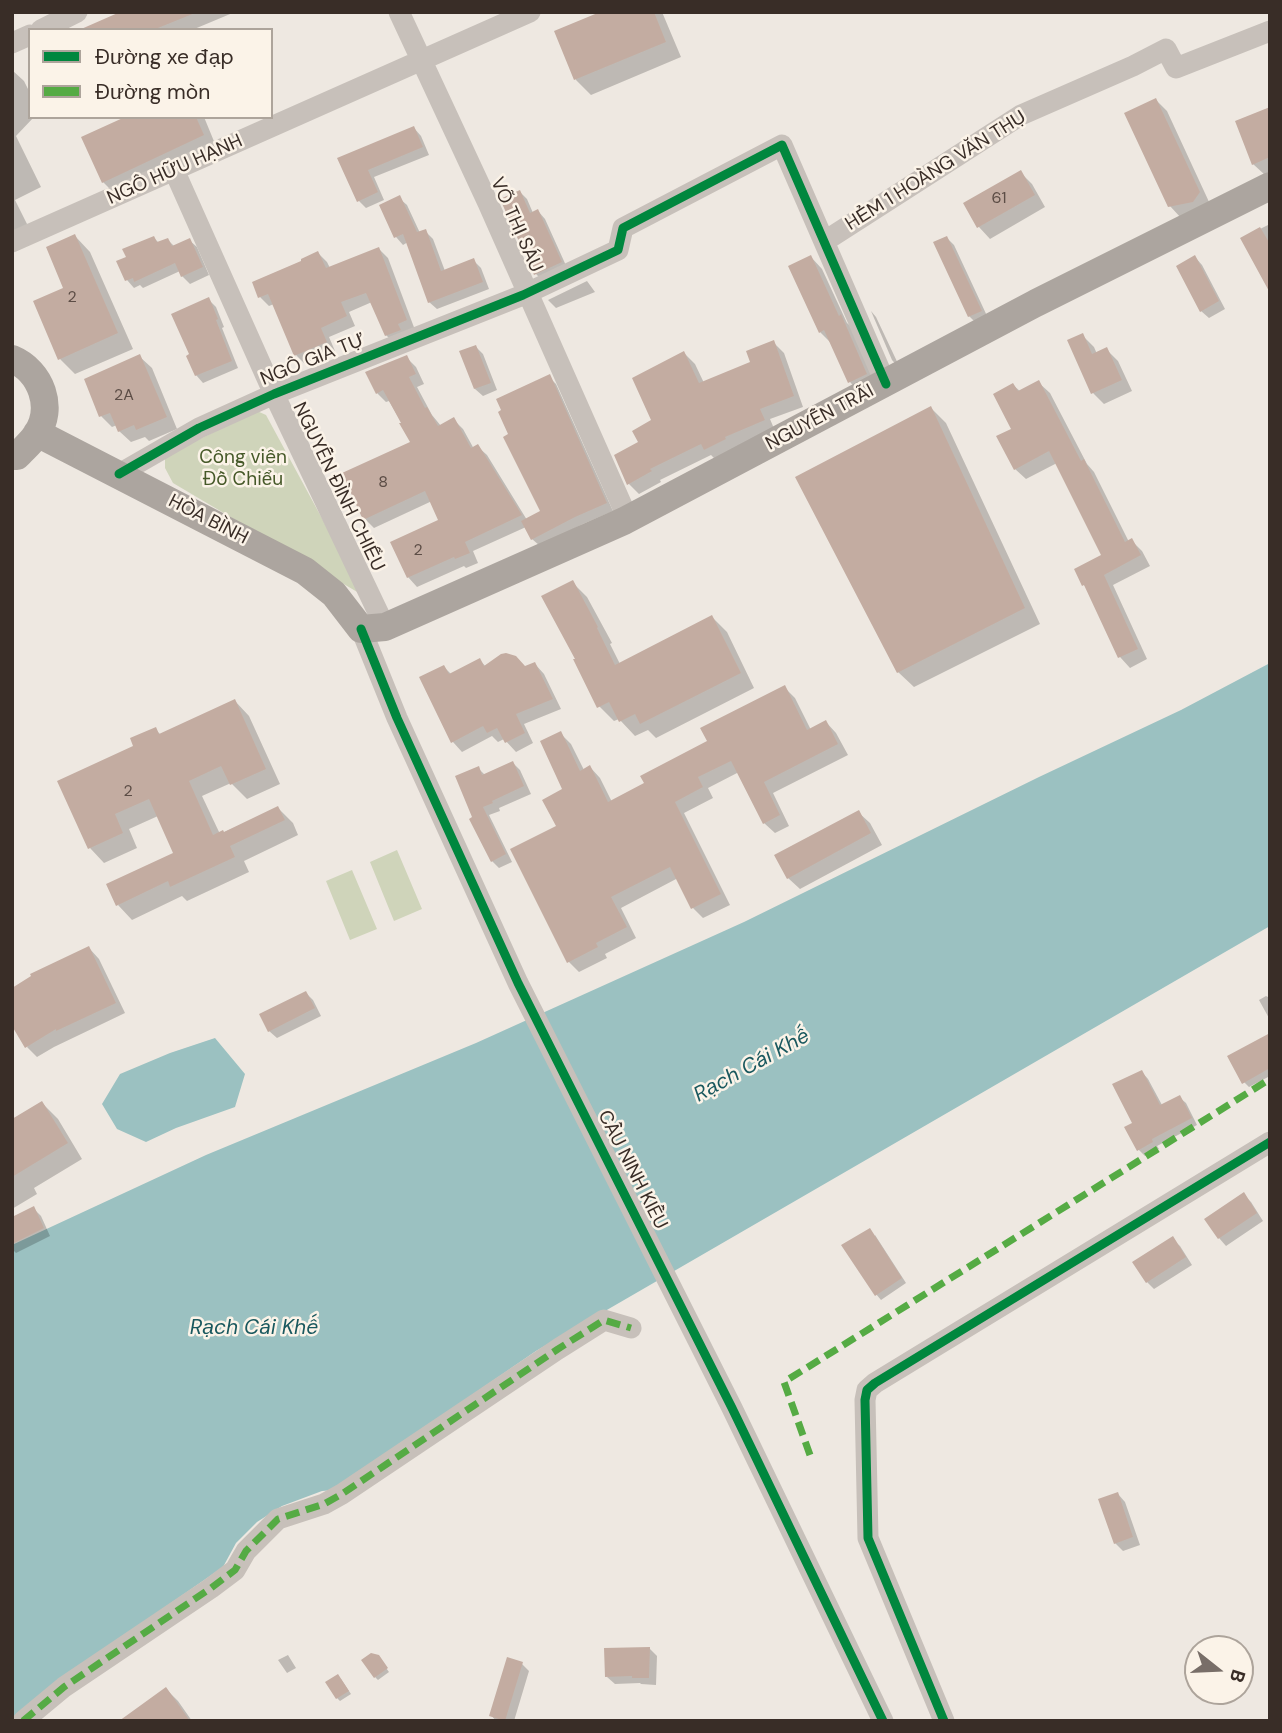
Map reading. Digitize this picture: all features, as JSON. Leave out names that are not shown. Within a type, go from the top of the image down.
[{"type":"main road","name":"NGUYỄN TRÃI","points":[[373,628],[628,519],[1052,295],[1270,186]]},
{"type":"main road","points":[[12,359],[33,373],[45,402],[44,418],[37,433],[14,460]]},
{"type":"main road","name":"HÒA BÌNH","points":[[37,433],[305,570],[373,628]]},
{"type":"street","points":[[45,28],[77,12]]},
{"type":"street","name":"VÕ THỊ SÁU","points":[[399,12],[488,203],[628,519]]},
{"type":"street","name":"NGÔ HỮU HẠNH","points":[[12,242],[530,12]]},
{"type":"street","name":"HẺM 1 HOÀNG VĂN THỤ","points":[[824,241],[1021,116],[1166,49],[1176,68],[1270,31]]},
{"type":"street","points":[[12,43],[28,36]]},
{"type":"street","name":"NGÔ GIA TỰ","points":[[119,474],[199,428],[274,394],[527,293],[618,250],[623,228],[782,145],[824,241]]},
{"type":"street","name":"NGUYỄN ĐÌNH CHIỂU","points":[[174,170],[274,394],[373,628]]},
{"type":"street","points":[[824,241],[886,384]]},
{"type":"street","name":"CẦU NINH KIỀU","points":[[373,628],[397,718],[518,983],[732,1408],[883,1721]]},
{"type":"street","points":[[944,1721],[868,1538],[867,1390],[1270,1142]]},
{"type":"street","points":[[23,1721],[64,1687],[235,1570],[246,1551],[278,1519],[324,1504],[342,1494],[604,1321],[631,1328]]},
{"type":"green space","name":"Công viên Đồ Chiểu","points":[[257,411],[266,415],[364,596],[173,483],[165,468],[165,456]]},
{"type":"green space","points":[[397,850],[422,909],[394,921],[370,862]]},
{"type":"green space","points":[[352,870],[377,929],[350,940],[326,881]]},
{"type":"water","name":"Rạch Cái Khế","points":[[1270,663],[1270,926],[536,1351],[334,1490],[322,1491],[282,1506],[257,1522],[236,1543],[223,1567],[96,1655],[12,1720],[12,1245],[206,1155],[476,1043],[744,922],[1181,710]]},
{"type":"water","points":[[215,1038],[245,1074],[235,1107],[146,1142],[117,1129],[102,1104],[120,1074]]},
{"type":"building","points":[[120,12],[195,12],[158,28],[84,28]]},
{"type":"building","points":[[600,12],[654,12],[666,42],[574,80],[554,31]]},
{"type":"building","points":[[1156,98],[1200,192],[1193,202],[1168,207],[1124,113]]},
{"type":"building","points":[[1270,107],[1270,157],[1252,165],[1235,121]]},
{"type":"building","points":[[121,119],[197,119],[204,135],[102,183],[81,137]]},
{"type":"building","points":[[414,126],[423,147],[368,170],[378,192],[357,202],[337,158]]},
{"type":"building","points":[[1021,170],[1035,195],[977,228],[963,203]]},
{"type":"building","points":[[520,190],[530,213],[538,209],[562,262],[534,275],[500,199]]},
{"type":"building","points":[[400,195],[417,232],[426,229],[441,271],[474,258],[483,282],[428,303],[403,234],[394,238],[379,205]]},
{"type":"building","points":[[1260,227],[1270,244],[1270,293],[1240,238]]},
{"type":"building","points":[[75,234],[118,333],[58,360],[33,301],[63,288],[46,247]]},
{"type":"building","points":[[154,236],[157,242],[168,238],[172,246],[190,238],[203,267],[181,277],[175,263],[134,282],[133,278],[125,281],[116,261],[126,257],[122,249]]},
{"type":"building","points":[[947,236],[982,311],[968,317],[933,242]]},
{"type":"building","points":[[379,247],[407,320],[398,324],[401,330],[385,336],[366,293],[341,302],[347,316],[321,328],[327,342],[294,356],[268,294],[258,298],[252,282],[318,251],[326,268]]},
{"type":"building","points":[[811,255],[867,374],[848,383],[824,330],[819,333],[788,266]]},
{"type":"building","points":[[1195,255],[1219,301],[1200,312],[1176,266]]},
{"type":"building","points":[[209,297],[232,361],[195,376],[186,356],[189,354],[171,314]]},
{"type":"building","points":[[1083,333],[1092,354],[1107,347],[1122,380],[1091,394],[1067,340]]},
{"type":"building","points":[[774,340],[794,396],[760,409],[765,420],[725,437],[726,439],[704,450],[701,444],[650,469],[652,471],[627,485],[614,455],[638,442],[632,431],[651,420],[632,378],[684,351],[699,383],[750,362],[746,351]]},
{"type":"building","points":[[476,345],[491,383],[474,389],[459,351]]},
{"type":"building","points":[[140,354],[167,417],[136,430],[134,425],[118,432],[110,413],[99,417],[84,379]]},
{"type":"building","points":[[407,355],[416,374],[409,377],[425,408],[427,407],[438,426],[454,417],[471,448],[478,444],[522,515],[465,542],[470,553],[455,559],[454,557],[407,578],[390,542],[438,520],[425,491],[363,520],[342,473],[410,442],[383,390],[376,394],[365,372]]},
{"type":"building","points":[[550,374],[607,503],[531,540],[521,521],[540,511],[503,437],[508,434],[498,412],[501,410],[496,399]]},
{"type":"building","points":[[1039,380],[1081,461],[1084,459],[1125,542],[1132,538],[1141,555],[1104,575],[1138,649],[1118,658],[1074,569],[1101,555],[1049,451],[1014,470],[996,436],[1011,429],[993,394],[1013,383],[1018,391]]},
{"type":"building","points":[[931,406],[1025,608],[897,673],[795,477]]},
{"type":"building","points":[[573,580],[615,665],[712,615],[741,673],[640,724],[635,714],[619,722],[609,702],[597,708],[575,659],[541,596]]},
{"type":"building","points":[[506,653],[516,656],[525,666],[535,662],[553,699],[516,714],[525,733],[505,743],[497,728],[487,733],[483,726],[451,743],[419,677],[444,665],[449,674],[480,658],[484,666]]},
{"type":"building","points":[[785,685],[807,730],[826,720],[838,744],[764,782],[780,815],[763,824],[731,761],[698,777],[703,787],[675,802],[721,894],[691,909],[670,867],[611,897],[627,927],[596,943],[598,947],[567,963],[510,849],[556,826],[542,800],[562,789],[540,741],[561,731],[580,771],[590,765],[608,802],[644,783],[640,776],[707,741],[700,728]]},
{"type":"building","points":[[235,699],[266,769],[230,785],[221,766],[189,781],[213,835],[278,806],[285,820],[230,846],[235,857],[170,887],[168,881],[116,906],[106,884],[173,853],[149,799],[115,814],[123,833],[88,849],[57,781],[133,746],[130,738],[156,727],[159,734]]},
{"type":"building","points":[[513,761],[524,786],[483,807],[506,854],[491,862],[469,819],[472,817],[455,776],[479,766],[482,775]]},
{"type":"building","points":[[859,810],[871,833],[787,879],[774,855]]},
{"type":"building","points":[[89,946],[116,1003],[56,1029],[25,1048],[12,1026],[12,988],[31,976],[30,974]]},
{"type":"building","points":[[306,991],[315,1008],[268,1032],[259,1014]]},
{"type":"building","points":[[1270,1033],[1270,1068],[1242,1084],[1227,1056]]},
{"type":"building","points":[[1142,1070],[1160,1105],[1180,1095],[1192,1118],[1152,1139],[1153,1142],[1137,1151],[1124,1127],[1132,1123],[1112,1084]]},
{"type":"building","points":[[42,1101],[68,1143],[12,1177],[12,1119]]},
{"type":"building","points":[[1244,1192],[1257,1213],[1218,1239],[1204,1219]]},
{"type":"building","points":[[34,1206],[44,1228],[12,1244],[12,1217]]},
{"type":"building","points":[[870,1228],[902,1278],[875,1296],[841,1245]]},
{"type":"building","points":[[1173,1236],[1186,1257],[1146,1283],[1132,1262]]},
{"type":"building","points":[[1118,1492],[1133,1537],[1114,1544],[1098,1499]]},
{"type":"building","points":[[650,1647],[649,1678],[605,1677],[604,1648]]},
{"type":"building","points":[[371,1653],[379,1655],[388,1668],[374,1678],[361,1660]]},
{"type":"building","points":[[507,1657],[523,1662],[505,1721],[489,1716]]},
{"type":"building","points":[[338,1674],[349,1691],[336,1699],[325,1682]]},
{"type":"building","points":[[166,1687],[190,1721],[119,1721]]},
{"type":"marked path","points":[[810,1455],[784,1382],[1270,1079]]},
{"type":"marked path","points":[[23,1721],[64,1687],[235,1570],[246,1551],[278,1519],[324,1504],[342,1494],[604,1320],[631,1328]]},
{"type":"cycle path","points":[[119,474],[199,428],[274,394],[523,295],[618,250],[623,228],[782,145],[886,384]]},
{"type":"cycle path","points":[[361,629],[397,718],[518,983],[732,1408],[883,1721]]},
{"type":"cycle path","points":[[944,1721],[868,1538],[867,1390],[1270,1142]]}]
